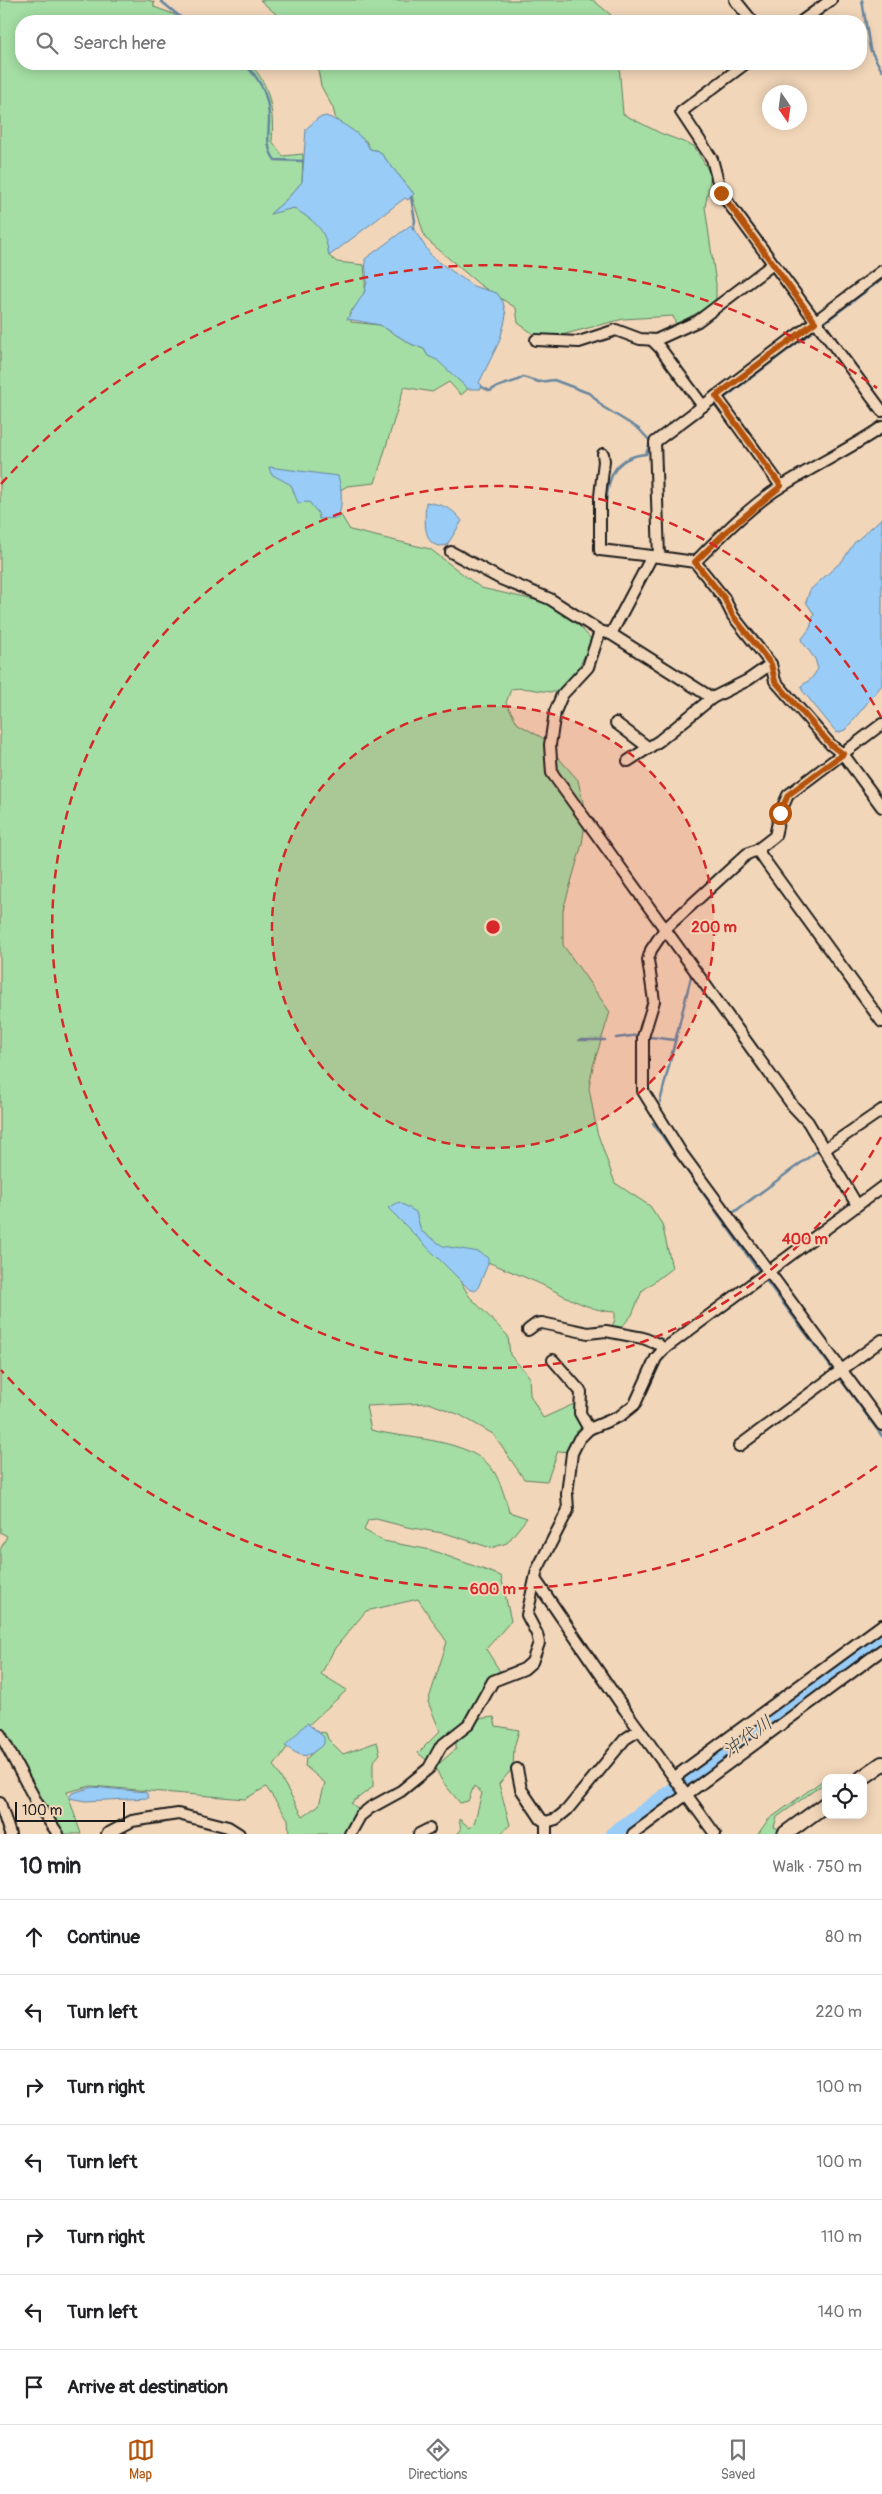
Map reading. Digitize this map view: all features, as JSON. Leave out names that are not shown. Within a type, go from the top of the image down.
[{"type":"main road","points":[[867,1774],[882,1764]]},
{"type":"main road","points":[[785,1834],[822,1807]]},
{"type":"street","points":[[736,0],[747,15]]},
{"type":"street","points":[[810,15],[831,0]]},
{"type":"street","points":[[737,70],[681,112],[712,159],[721,193],[882,411]]},
{"type":"street","points":[[536,340],[579,342],[616,330],[640,339],[652,340],[698,321],[773,264]]},
{"type":"street","points":[[611,634],[655,557],[655,442],[882,271]]},
{"type":"street","points":[[652,340],[703,406]]},
{"type":"street","points":[[716,396],[781,486]]},
{"type":"street","points":[[695,562],[728,530],[781,486],[863,440],[882,427]]},
{"type":"street","points":[[603,454],[600,496],[600,550],[695,562],[724,598],[733,616],[771,664],[775,681],[831,745],[843,754],[882,807]]},
{"type":"street","points":[[451,552],[501,579],[550,600],[600,631],[611,634],[712,698]]},
{"type":"street","points":[[600,631],[588,667],[562,695],[555,712],[550,745],[552,773],[793,1106],[808,1122],[857,1205]]},
{"type":"street","points":[[628,761],[649,748],[712,698],[748,680],[771,664]]},
{"type":"street","points":[[616,723],[649,748]]},
{"type":"street","points":[[882,724],[788,795],[780,813],[775,836],[757,850],[747,854],[666,929],[651,950],[648,960],[654,1000],[643,1037],[641,1079],[643,1091],[682,1154],[882,1425]]},
{"type":"street","points":[[757,850],[882,1022]]},
{"type":"street","points":[[825,1149],[882,1110]]},
{"type":"street","points":[[350,1834],[365,1812],[401,1791],[429,1768],[441,1746],[469,1724],[493,1681],[524,1669],[532,1662],[539,1643],[527,1615],[535,1578],[568,1510],[567,1494],[572,1453],[579,1439],[588,1429],[628,1412],[634,1404],[656,1358],[664,1349],[882,1187]]},
{"type":"street","points":[[528,1330],[536,1324],[542,1323],[588,1333],[606,1331],[643,1338],[658,1344],[664,1349]]},
{"type":"street","points":[[739,1446],[882,1340]]},
{"type":"street","points":[[553,1360],[581,1392],[580,1412],[588,1429]]},
{"type":"street","points":[[535,1578],[639,1730],[715,1834]]},
{"type":"street","points":[[675,1778],[882,1625]]},
{"type":"street","points":[[633,1834],[882,1650]]},
{"type":"street","points":[[546,1822],[556,1819],[567,1810],[625,1739],[639,1730]]},
{"type":"street","points":[[0,1734],[37,1803],[58,1834]]},
{"type":"street","points":[[517,1769],[521,1788],[546,1822],[546,1834]]},
{"type":"street","points":[[0,1803],[10,1834]]},
{"type":"street","points":[[107,1834],[132,1821],[178,1814],[228,1827],[239,1834]]},
{"type":"street","points":[[419,1834],[429,1829]]},
{"type":"green space","points":[[0,0],[148,0],[154,2],[154,7],[176,15],[15,15],[15,70],[255,70],[262,80],[270,100],[272,141],[283,156],[303,154],[302,182],[271,213],[294,208],[319,226],[325,238],[329,256],[337,262],[364,265],[365,286],[363,296],[349,313],[351,322],[380,325],[411,344],[424,349],[428,356],[437,359],[468,389],[461,395],[449,382],[432,392],[404,387],[375,483],[347,486],[330,497],[350,530],[430,549],[481,588],[561,606],[592,640],[575,675],[558,692],[523,688],[511,689],[506,703],[518,724],[548,741],[555,754],[578,780],[586,816],[582,844],[563,910],[563,945],[610,1012],[593,1066],[589,1088],[597,1132],[615,1183],[650,1206],[662,1224],[672,1268],[642,1291],[632,1315],[618,1331],[611,1328],[615,1320],[615,1312],[584,1305],[536,1282],[453,1249],[449,1261],[469,1296],[508,1336],[510,1355],[529,1376],[530,1395],[543,1418],[576,1403],[585,1428],[570,1452],[558,1451],[547,1481],[524,1479],[493,1434],[460,1415],[429,1403],[366,1406],[371,1430],[447,1444],[475,1455],[487,1463],[495,1473],[501,1486],[509,1512],[527,1518],[507,1543],[491,1548],[448,1534],[407,1527],[376,1519],[368,1520],[364,1530],[383,1541],[431,1550],[501,1576],[511,1621],[486,1649],[501,1673],[467,1723],[428,1761],[418,1753],[440,1731],[428,1702],[447,1642],[418,1599],[366,1611],[335,1648],[321,1674],[347,1690],[293,1739],[274,1766],[303,1816],[319,1805],[325,1783],[305,1766],[306,1759],[323,1743],[320,1732],[326,1733],[328,1739],[343,1754],[377,1742],[380,1754],[373,1762],[373,1787],[351,1803],[361,1811],[347,1834],[289,1834],[288,1819],[266,1787],[245,1799],[91,1786],[67,1792],[81,1834],[65,1834],[32,1785],[0,1727],[0,1550],[7,1536],[0,1532]]},
{"type":"green space","points":[[260,0],[593,0],[611,15],[277,15]]},
{"type":"green space","points":[[318,70],[619,70],[623,114],[660,133],[694,146],[711,175],[705,207],[716,284],[716,303],[676,324],[673,316],[623,319],[542,340],[518,323],[516,308],[480,285],[425,238],[412,196],[414,194],[379,151],[370,149],[366,141],[336,120],[333,108],[321,86]]},
{"type":"green space","points":[[494,1717],[496,1726],[519,1730],[514,1748],[513,1768],[499,1784],[510,1825],[500,1834],[457,1834],[461,1830],[459,1819],[470,1828],[474,1824],[482,1793],[474,1786],[468,1801],[460,1803],[442,1781],[435,1767],[456,1749],[456,1735],[477,1719]]},
{"type":"green space","points":[[822,1781],[822,1785],[777,1817],[774,1827],[778,1829],[780,1834],[758,1834],[768,1820]]},
{"type":"water","points":[[326,116],[351,129],[362,138],[370,149],[379,151],[414,194],[408,200],[405,198],[329,256],[325,238],[314,222],[294,208],[270,214],[302,182],[306,129],[318,118]]},
{"type":"water","points":[[411,225],[432,257],[473,286],[497,293],[503,302],[506,315],[504,325],[499,342],[479,383],[482,385],[481,389],[468,389],[437,360],[428,356],[424,349],[411,344],[380,325],[347,319],[364,293],[367,282],[365,259]]},
{"type":"water","points":[[269,467],[338,476],[341,507],[338,518],[319,519],[318,513],[309,502],[298,503],[291,485],[271,474]]},
{"type":"water","points":[[426,502],[446,507],[462,521],[447,545],[439,546],[433,543],[426,532]]},
{"type":"water","points":[[882,518],[882,685],[845,730],[837,733],[802,690],[801,686],[811,679],[818,669],[815,659],[801,640],[810,628],[814,614],[806,602],[810,590],[843,560],[854,543]]},
{"type":"water","points":[[399,1202],[416,1212],[421,1231],[443,1246],[479,1252],[488,1258],[488,1264],[477,1290],[470,1290],[388,1208]]},
{"type":"water","points":[[307,1723],[324,1737],[324,1744],[305,1756],[285,1746]]},
{"type":"water","points":[[93,1787],[146,1792],[149,1798],[85,1801],[69,1798],[72,1793]]},
{"type":"waterway","points":[[862,0],[864,15]]},
{"type":"waterway","points":[[161,1],[178,15]]},
{"type":"waterway","points":[[867,31],[870,49],[882,71]]},
{"type":"waterway","points":[[251,70],[262,88],[269,111],[268,140],[272,155],[275,160],[303,161]]},
{"type":"waterway","points":[[411,197],[415,221],[413,229]]},
{"type":"waterway","points":[[880,399],[824,323],[882,279]]},
{"type":"waterway","points":[[723,399],[818,327]]},
{"type":"waterway","points":[[482,387],[490,391],[523,377],[539,382],[554,380],[591,394],[603,407],[639,429],[650,441],[649,446]]},
{"type":"waterway","points":[[658,446],[718,402]]},
{"type":"waterway","points":[[605,511],[610,481],[618,465],[634,456],[646,454],[649,446],[652,446]]},
{"type":"waterway","points":[[641,902],[647,912]]},
{"type":"waterway","points":[[660,1102],[691,977],[690,971]]},
{"type":"waterway","points":[[616,1038],[639,1035]]},
{"type":"waterway","points":[[650,1037],[675,1040]]},
{"type":"waterway","points":[[579,1040],[605,1040]]},
{"type":"waterway","points":[[653,1123],[760,1273]]},
{"type":"waterway","points":[[730,1215],[820,1149]]},
{"type":"waterway","points":[[765,1279],[834,1371]]},
{"type":"waterway","points":[[838,1376],[882,1436]]},
{"type":"waterway","name":"沖代川","points":[[612,1834],[882,1637]]},
{"type":"route","points":[[721,193],[815,322],[716,396],[781,486],[728,530],[695,562],[724,598],[733,616],[771,664],[775,681],[831,745],[843,754],[788,795],[780,813]]}]
